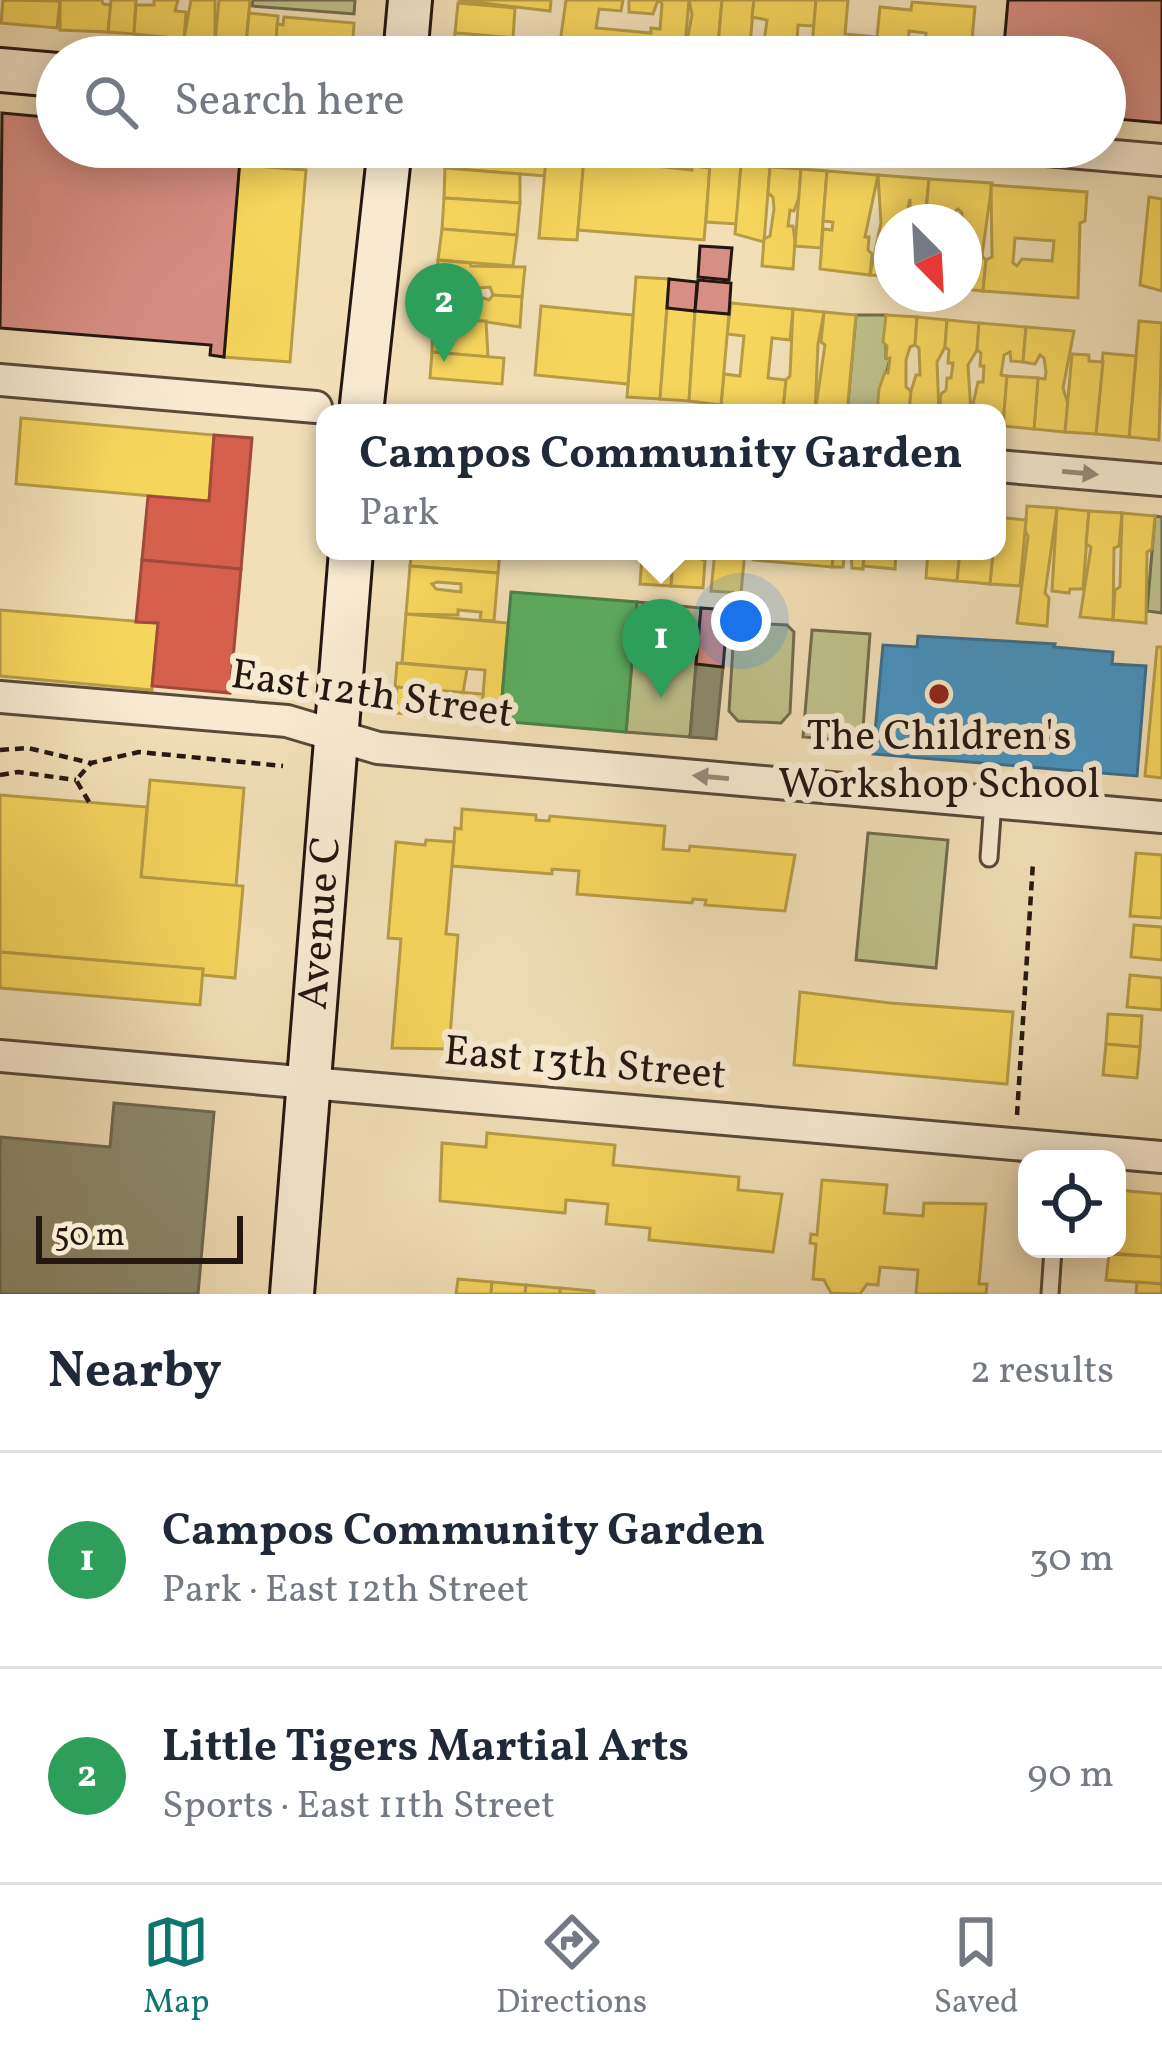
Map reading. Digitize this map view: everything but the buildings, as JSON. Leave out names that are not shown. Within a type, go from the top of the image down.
[{"type":"main road","points":[[407,36],[410,0]]},
{"type":"main road","points":[[0,70],[36,73]]},
{"type":"main road","points":[[370,404],[388,168]]},
{"type":"main road","name":"Avenue C","points":[[292,1294],[349,560]]},
{"type":"street","points":[[1126,157],[1162,160]]},
{"type":"street","points":[[0,380],[316,407]]},
{"type":"street","points":[[1006,467],[1162,480]]},
{"type":"street","name":"East 12th Street","points":[[0,697],[287,722],[378,748],[1162,817]]},
{"type":"street","name":"East 13th Street","points":[[0,1056],[1041,1150]]},
{"type":"street","name":"East 13th Street","points":[[1126,1155],[1162,1156]]},
{"type":"lane","points":[[988,858],[993,801]]},
{"type":"lane","points":[[1050,1294],[1053,1258]]},
{"type":"path","points":[[0,750],[28,748],[91,764],[139,752],[283,766]]},
{"type":"path","points":[[76,780],[91,764]]},
{"type":"path","points":[[0,775],[18,772],[76,780]]},
{"type":"path","points":[[76,780],[89,802]]},
{"type":"path","points":[[1016,1145],[1033,862]]},
{"type":"green space","points":[[253,0],[355,0],[354,14],[252,6]]},
{"type":"green space","points":[[856,315],[886,315],[886,358],[890,358],[879,404],[848,404]]},
{"type":"green space","points":[[1155,516],[1162,517],[1162,613],[1147,611]]},
{"type":"green space","points":[[637,602],[701,608],[690,737],[626,732]]},
{"type":"green space","points":[[743,623],[787,625],[794,632],[790,713],[781,723],[738,721],[729,711],[734,630]]},
{"type":"green space","points":[[812,630],[870,634],[862,742],[803,737]]},
{"type":"green space","points":[[868,833],[948,840],[936,968],[856,960]]},
{"type":"place","name":"Little Tigers Martial Arts","points":[[444,362]]},
{"type":"place","name":"The Children's Workshop School","points":[[939,694]]},
{"type":"place","name":"Campos Community Garden","points":[[661,698]]}]
